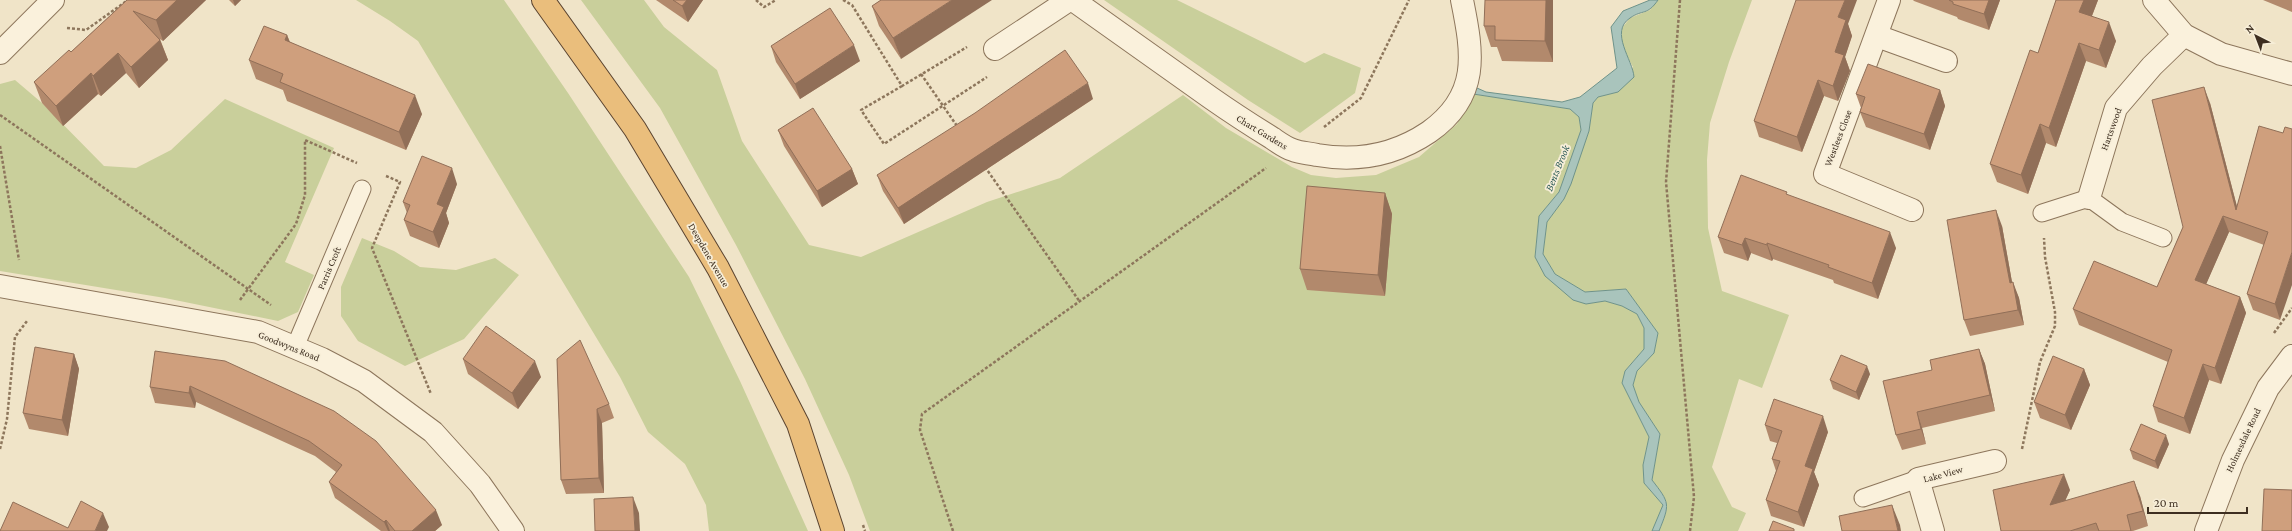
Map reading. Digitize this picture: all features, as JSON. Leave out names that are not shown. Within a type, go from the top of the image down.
[{"type":"highway","name":"Deepdene Avenue","points":[[543,0],[635,129],[718,268],[798,424],[833,531]]},
{"type":"street","points":[[0,53],[53,0]]},
{"type":"street","points":[[990,52],[1069,0]]},
{"type":"street","name":"Chart Gardens","points":[[1073,0],[1237,117],[1293,150],[1344,159],[1367,158],[1396,149],[1422,137],[1443,122],[1459,102],[1469,79],[1471,41],[1462,0]]},
{"type":"street","name":"Westlees Close","points":[[1889,0],[1825,174],[1912,210]]},
{"type":"street","points":[[2154,0],[2184,35],[2221,54],[2292,74]]},
{"type":"street","name":"Hartswood","points":[[2089,198],[2116,108],[2152,66],[2184,35]]},
{"type":"street","points":[[1877,36],[1946,61]]},
{"type":"street","name":"Goodwyns Road","points":[[0,286],[24,289],[258,332],[295,347],[364,381],[433,432],[480,484],[513,531]]},
{"type":"street","name":"Holmesdale Road","points":[[2206,531],[2233,460],[2268,388],[2292,356]]},
{"type":"street","name":"Lake View","points":[[1933,531],[1918,479],[1995,461]]},
{"type":"lane","name":"Parris Croft","points":[[295,347],[362,190]]},
{"type":"lane","points":[[2042,214],[2089,198],[2122,222],[2163,238]]},
{"type":"lane","points":[[1863,498],[1918,479]]},
{"type":"path","points":[[60,27],[86,30],[128,0]]},
{"type":"path","points":[[756,0],[764,7],[776,0]]},
{"type":"path","points":[[843,0],[852,5],[902,86]]},
{"type":"path","points":[[953,531],[920,430],[922,414],[1293,150],[1361,98],[1409,0]]},
{"type":"path","points":[[1680,0],[1666,182],[1694,497],[1690,531]]},
{"type":"path","points":[[975,42],[990,52],[995,72],[884,144],[861,110],[902,86],[975,42]]},
{"type":"path","points":[[921,74],[960,130]]},
{"type":"path","points":[[0,115],[273,306],[305,324]]},
{"type":"path","points":[[0,146],[24,289]]},
{"type":"path","points":[[980,160],[1080,302]]},
{"type":"path","points":[[2022,450],[2040,362],[2055,326],[2055,312],[2045,257],[2042,214]]},
{"type":"path","points":[[0,449],[7,419],[14,337],[28,320],[34,318]]},
{"type":"green space","points":[[356,0],[504,0],[568,93],[689,277],[740,381],[808,531],[709,531],[706,505],[685,464],[648,432],[620,377],[418,41],[390,21]]},
{"type":"green space","points":[[581,0],[644,0],[664,27],[717,70],[742,141],[809,245],[861,257],[987,202],[1060,178],[1183,95],[1226,128],[1292,167],[1311,175],[1336,178],[1376,175],[1419,157],[1457,124],[1473,94],[1570,109],[1579,117],[1581,130],[1559,192],[1539,216],[1535,257],[1586,304],[1605,301],[1622,306],[1637,314],[1644,328],[1644,349],[1625,371],[1622,383],[1649,437],[1643,465],[1644,483],[1663,505],[1653,531],[870,531],[849,475],[805,379],[736,245],[660,108]]},
{"type":"green space","points":[[1104,0],[1177,0],[1305,63],[1324,53],[1361,68],[1355,93],[1300,133],[1248,100]]},
{"type":"green space","points":[[1658,0],[1752,0],[1729,62],[1710,123],[1707,160],[1708,228],[1722,291],[1789,315],[1762,388],[1739,379],[1712,467],[1732,507],[1746,513],[1738,531],[1659,531],[1665,515],[1666,504],[1665,499],[1652,480],[1660,434],[1639,402],[1633,385],[1637,371],[1654,353],[1658,333],[1626,289],[1585,292],[1555,274],[1543,254],[1547,222],[1564,199],[1589,131],[1593,103],[1598,97],[1618,92],[1633,67],[1622,47],[1622,28],[1630,18],[1650,10]]},
{"type":"green space","points":[[15,80],[42,103],[104,166],[136,168],[171,150],[225,99],[334,148],[285,262],[314,275],[298,312],[278,321],[165,298],[0,271],[0,84]]},
{"type":"green space","points":[[362,238],[394,251],[420,267],[456,270],[495,258],[519,275],[464,339],[405,366],[358,341],[341,316],[341,287]]},
{"type":"water","points":[[1650,0],[1658,0],[1648,10],[1630,18],[1624,24],[1622,31],[1624,46],[1634,77],[1618,92],[1598,97],[1593,103],[1589,131],[1571,184],[1564,199],[1547,222],[1543,254],[1555,274],[1585,292],[1626,289],[1658,333],[1654,353],[1637,371],[1633,385],[1639,402],[1660,434],[1652,480],[1665,499],[1666,504],[1665,515],[1659,531],[1652,531],[1663,505],[1644,483],[1643,465],[1649,437],[1622,383],[1625,371],[1644,349],[1644,328],[1637,314],[1622,306],[1605,301],[1586,304],[1573,300],[1545,276],[1535,257],[1539,216],[1559,192],[1581,130],[1579,117],[1570,109],[1473,94],[1477,88],[1486,92],[1562,102],[1580,97],[1617,68],[1611,27],[1623,11]]},
{"type":"building","points":[[127,0],[177,0],[156,20],[133,11],[160,40],[131,67],[118,53],[93,76],[91,73],[56,106],[34,82],[69,50],[71,52]]},
{"type":"building","points":[[673,0],[687,0],[682,6]]},
{"type":"building","points":[[881,0],[952,0],[893,38],[872,6]]},
{"type":"building","points":[[1485,0],[1546,0],[1545,41],[1495,40],[1495,26],[1484,26]]},
{"type":"building","points":[[1796,0],[1845,0],[1838,17],[1846,20],[1835,52],[1844,55],[1833,86],[1818,80],[1797,137],[1754,121]]},
{"type":"building","points":[[1949,0],[1989,0],[1984,14],[1953,4],[1953,2]]},
{"type":"building","points":[[2056,0],[2084,0],[2079,12],[2109,22],[2099,50],[2079,43],[2049,128],[2040,124],[2021,175],[1990,164],[2030,50],[2038,53]]},
{"type":"building","points":[[830,8],[854,45],[795,84],[771,46]]},
{"type":"building","points":[[264,26],[287,35],[285,40],[415,95],[399,132],[280,82],[283,74],[249,60]]},
{"type":"building","points":[[1065,50],[1088,83],[898,208],[877,175],[975,113]]},
{"type":"building","points":[[1868,64],[1940,90],[1924,134],[1860,112],[1865,97],[1856,94]]},
{"type":"building","points":[[2204,87],[2236,210],[2259,126],[2283,133],[2285,127],[2292,129],[2292,252],[2275,304],[2247,294],[2268,232],[2223,216],[2195,280],[2240,297],[2215,368],[2203,364],[2184,418],[2153,406],[2172,350],[2073,309],[2094,261],[2157,287],[2183,227],[2152,100]]},
{"type":"building","points":[[813,108],[852,169],[817,191],[778,130]]},
{"type":"building","points":[[422,156],[452,168],[437,204],[444,207],[433,232],[404,220],[410,205],[403,202]]},
{"type":"building","points":[[1741,175],[1787,192],[1786,194],[1890,232],[1872,283],[1828,267],[1829,265],[1767,243],[1767,245],[1745,238],[1742,245],[1718,237]]},
{"type":"building","points":[[1307,186],[1385,193],[1378,275],[1300,269]]},
{"type":"building","points":[[1996,210],[2010,283],[2013,282],[2018,310],[1964,320],[1947,220]]},
{"type":"building","points":[[486,326],[535,361],[512,393],[463,359]]},
{"type":"building","points":[[580,340],[609,404],[597,409],[599,478],[561,480],[557,359]]},
{"type":"building","points":[[35,347],[74,354],[62,420],[23,413]]},
{"type":"building","points":[[1979,349],[1990,395],[1917,412],[1921,429],[1896,435],[1883,381],[1932,370],[1930,360]]},
{"type":"building","points":[[155,351],[225,361],[334,411],[376,441],[436,510],[412,531],[395,531],[386,520],[384,522],[329,482],[342,465],[309,441],[190,386],[189,393],[150,387]]},
{"type":"building","points":[[1841,355],[1867,366],[1856,392],[1830,380]]},
{"type":"building","points":[[2053,356],[2084,369],[2065,415],[2034,402]]},
{"type":"building","points":[[1774,399],[1823,416],[1805,466],[1813,469],[1798,512],[1766,500],[1780,461],[1772,459],[1782,431],[1765,425]]},
{"type":"building","points":[[2141,424],[2166,435],[2155,461],[2130,450]]},
{"type":"building","points":[[2064,474],[2050,505],[2134,481],[2143,511],[2127,515],[2131,531],[2099,531],[2096,523],[2070,531],[2001,531],[1993,490]]},
{"type":"building","points":[[2264,489],[2292,490],[2292,531],[2262,531]]},
{"type":"building","points":[[633,497],[635,531],[595,531],[594,499]]},
{"type":"building","points":[[81,501],[103,513],[95,531],[0,531],[13,502],[68,528]]},
{"type":"building","points":[[1892,505],[1898,531],[1842,531],[1839,516]]},
{"type":"building","points":[[1773,521],[1794,529],[1794,531],[1769,531]]},
{"type":"water label","name":"Bents Brook","points":[[1557,168]]}]
